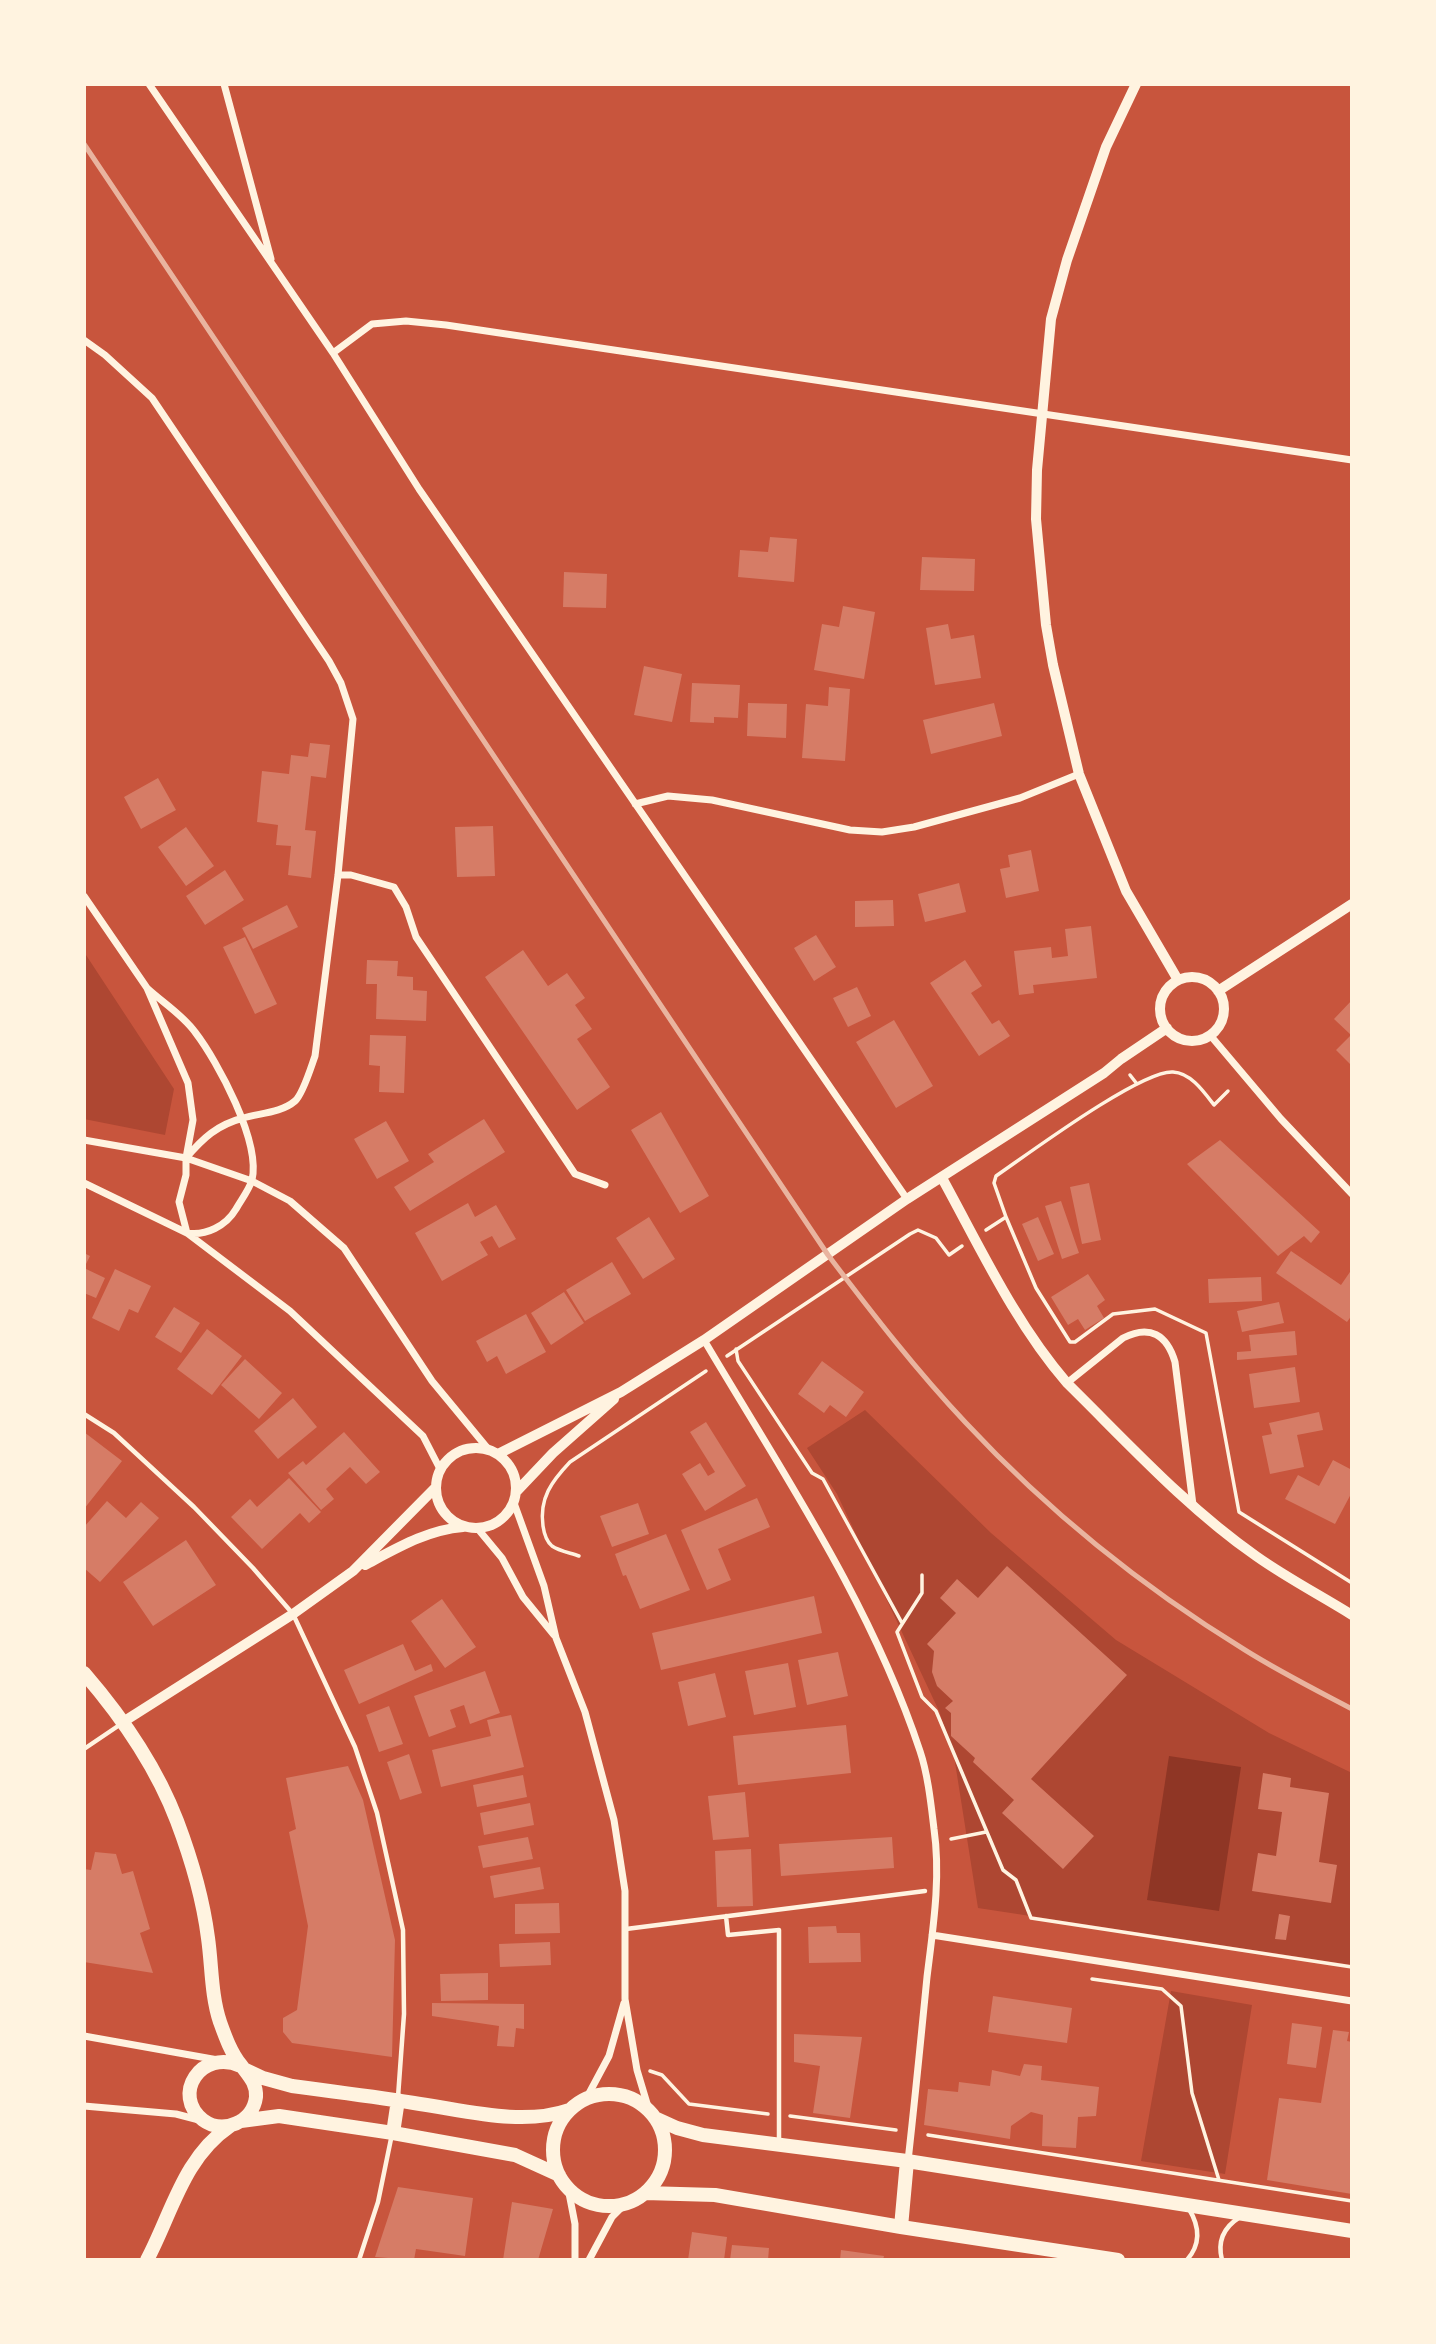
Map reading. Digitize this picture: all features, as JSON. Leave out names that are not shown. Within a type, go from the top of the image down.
[{"type":"main road","points":[[84,1673],[123,1722],[160,1781],[177,1821],[202,1905],[218,2016],[230,2046],[251,2077],[256,2096],[254,2105],[236,2123],[208,2143],[191,2167],[146,2260]]},
{"type":"main road","points":[[559,2175],[515,2155],[279,2116],[220,2126],[210,2124],[195,2111],[190,2092],[192,2083],[204,2067],[222,2061],[278,2083],[398,2100],[517,2116],[554,2115],[570,2110]]},
{"type":"main road","points":[[652,2114],[660,2128],[665,2151],[659,2174],[645,2193],[626,2203],[601,2205],[589,2202],[568,2188],[554,2161],[554,2140],[561,2121],[570,2110],[586,2099],[612,2094],[626,2097],[677,2128],[703,2135],[907,2161],[1242,2216],[1352,2231]]},
{"type":"main road","points":[[393,2133],[398,2100]]},
{"type":"main road","points":[[901,2227],[907,2161]]},
{"type":"main road","points":[[645,2193],[715,2195],[1118,2260]]},
{"type":"street","points":[[224,84],[273,265]]},
{"type":"street","points":[[1136,84],[1105,147],[1067,260],[1051,319],[1037,470],[1036,519],[1040,576],[1053,665],[1079,774],[1126,891],[1178,980]]},
{"type":"street","points":[[154,86],[333,353],[419,489],[907,1199]]},
{"type":"street","points":[[333,353],[372,324],[419,322],[1043,412],[1352,460]]},
{"type":"street","points":[[84,340],[105,355],[152,398],[341,682],[353,719],[338,876],[315,1056],[309,1073],[296,1100],[280,1110],[241,1118],[204,1136],[186,1158]]},
{"type":"street","points":[[635,804],[668,796],[712,800],[850,830],[882,832],[914,827],[1020,798],[1079,774]]},
{"type":"street","points":[[338,876],[351,876],[394,887],[406,907],[416,937],[575,1174],[605,1185]]},
{"type":"street","points":[[84,896],[147,988],[188,1083],[192,1120],[180,1202],[187,1233]]},
{"type":"street","points":[[1217,991],[1352,904]]},
{"type":"street","points":[[1187,977],[1205,980],[1223,1000],[1224,1010],[1217,1028],[1202,1039],[1184,1039],[1167,1028],[1160,1012],[1164,993],[1178,980],[1187,977]]},
{"type":"street","points":[[147,988],[193,1029],[220,1070],[253,1154],[251,1181],[230,1219],[201,1235],[187,1233]]},
{"type":"street","points":[[463,1527],[443,1512],[437,1501],[435,1488],[440,1469],[449,1458],[461,1450],[475,1448],[494,1452],[621,1392],[704,1339],[907,1199],[1104,1073],[1167,1028]]},
{"type":"street","points":[[1210,1035],[1281,1119],[1352,1194]]},
{"type":"street","points":[[84,1140],[186,1158],[251,1181],[290,1201],[344,1248],[432,1381],[494,1452],[508,1464],[515,1477],[515,1498],[544,1586],[556,1638],[585,1712],[606,1783],[621,1857],[626,1929],[625,1999],[637,2070],[652,2114]]},
{"type":"street","points":[[942,1178],[1010,1301],[1067,1383],[1193,1506],[1255,1556],[1352,1615]]},
{"type":"street","points":[[84,1183],[187,1233],[290,1311],[422,1436],[440,1469]]},
{"type":"street","points":[[1067,1383],[1133,1332],[1144,1331],[1163,1337],[1171,1349],[1178,1379],[1193,1506]]},
{"type":"street","points":[[704,1339],[832,1555],[892,1677],[921,1754],[935,1842],[936,1892],[907,2161]]},
{"type":"street","points":[[123,1722],[293,1614],[353,1571],[417,1538],[442,1529],[478,1529],[500,1521],[515,1498],[553,1453],[621,1392]]},
{"type":"street","points":[[353,1571],[435,1488]]},
{"type":"street","points":[[478,1529],[502,1558],[523,1597],[556,1638]]},
{"type":"street","points":[[932,1935],[1352,2001]]},
{"type":"street","points":[[586,2099],[609,2056],[625,1999]]},
{"type":"street","points":[[84,2036],[222,2061]]},
{"type":"street","points":[[84,2105],[176,2114],[210,2124]]},
{"type":"street","points":[[568,2188],[575,2224],[575,2260]]},
{"type":"street","points":[[589,2260],[612,2217],[626,2203]]},
{"type":"lane","points":[[84,1415],[114,1433],[194,1507],[253,1567],[293,1614],[355,1747],[376,1812],[402,1930],[404,2014],[398,2100]]},
{"type":"lane","points":[[84,1749],[123,1722]]},
{"type":"lane","points":[[626,1929],[925,1891]]},
{"type":"lane","points":[[726,1916],[728,1935],[779,1930],[779,2144]]},
{"type":"lane","points":[[359,2260],[378,2203],[393,2133]]},
{"type":"lane","points":[[1186,2206],[1198,2231],[1195,2249],[1187,2260]]},
{"type":"lane","points":[[1222,2260],[1220,2242],[1223,2235],[1227,2227],[1242,2216]]},
{"type":"path","points":[[1228,1091],[1214,1105],[1195,1082],[1171,1072],[1138,1084],[1122,1091],[996,1176],[994,1183],[1036,1288],[1070,1342],[1075,1342],[1113,1314],[1155,1310],[1206,1333],[1239,1512],[1352,1583]]},
{"type":"path","points":[[1130,1075],[1138,1084]]},
{"type":"path","points":[[579,1556],[552,1546],[545,1536],[543,1505],[547,1491],[570,1462],[910,1234],[918,1230],[936,1238],[949,1255],[1006,1217]]},
{"type":"path","points":[[736,1349],[738,1361],[812,1473],[823,1479],[902,1623]]},
{"type":"path","points":[[922,1574],[922,1593],[897,1632],[922,1697],[936,1711],[1003,1870],[1016,1880],[1031,1918],[1352,1967]]},
{"type":"path","points":[[951,1839],[986,1832]]},
{"type":"path","points":[[1092,1979],[1162,1989],[1181,2006],[1192,2093],[1219,2180]]},
{"type":"path","points":[[649,2070],[662,2075],[689,2104]]},
{"type":"path","points":[[929,2135],[1352,2201]]},
{"type":"shaded area","points":[[84,952],[174,1089],[165,1135],[84,1119]]},
{"type":"shaded area","points":[[865,1410],[991,1533],[1116,1640],[1269,1733],[1352,1773],[1352,1965],[978,1908],[954,1756],[939,1711],[837,1494],[807,1448]]},
{"type":"shaded area","points":[[1169,1756],[1241,1767],[1219,1911],[1147,1900]]},
{"type":"shaded area","points":[[1171,1991],[1252,2005],[1225,2174],[1141,2161]]},
{"type":"building","points":[[770,537],[797,539],[794,582],[738,577],[740,550],[768,552]]},
{"type":"building","points":[[922,557],[975,559],[974,591],[920,590]]},
{"type":"building","points":[[564,572],[607,574],[606,608],[563,607]]},
{"type":"building","points":[[843,606],[875,612],[864,679],[814,670],[822,624],[839,627]]},
{"type":"building","points":[[948,624],[951,639],[974,635],[981,678],[935,685],[926,628]]},
{"type":"building","points":[[644,666],[682,674],[672,722],[634,715]]},
{"type":"building","points":[[692,683],[740,685],[738,718],[714,717],[714,723],[690,722]]},
{"type":"building","points":[[829,687],[850,689],[845,761],[802,758],[806,704],[828,706]]},
{"type":"building","points":[[748,703],[787,704],[786,738],[747,736]]},
{"type":"building","points":[[994,703],[1002,736],[931,754],[923,720]]},
{"type":"building","points":[[310,743],[330,745],[326,778],[311,776],[305,830],[316,831],[311,878],[288,875],[291,846],[276,845],[278,825],[257,822],[262,771],[289,774],[291,755],[308,757]]},
{"type":"building","points":[[158,778],[176,810],[141,829],[124,797]]},
{"type":"building","points":[[493,826],[495,876],[457,877],[455,827]]},
{"type":"building","points":[[186,827],[214,866],[186,886],[158,847]]},
{"type":"building","points":[[1031,850],[1039,891],[1006,898],[1000,869],[1010,867],[1008,855]]},
{"type":"building","points":[[225,870],[244,900],[205,925],[186,896]]},
{"type":"building","points":[[959,883],[966,912],[925,922],[918,894]]},
{"type":"building","points":[[893,900],[894,926],[855,927],[855,901]]},
{"type":"building","points":[[287,905],[298,927],[253,949],[242,928]]},
{"type":"building","points":[[1091,926],[1097,978],[1033,985],[1034,993],[1019,995],[1014,951],[1051,947],[1052,958],[1068,956],[1065,929]]},
{"type":"building","points":[[816,935],[836,967],[814,981],[794,948]]},
{"type":"building","points":[[245,937],[277,1004],[255,1014],[223,947]]},
{"type":"building","points":[[523,950],[548,986],[567,973],[585,998],[575,1005],[592,1029],[577,1039],[610,1087],[577,1110],[485,977]]},
{"type":"building","points":[[367,960],[398,961],[397,976],[413,977],[413,990],[427,991],[426,1021],[376,1019],[377,984],[366,984]]},
{"type":"building","points":[[965,960],[982,986],[971,993],[992,1024],[999,1020],[1010,1036],[979,1056],[930,983]]},
{"type":"building","points":[[857,987],[871,1016],[848,1027],[833,998]]},
{"type":"building","points":[[1352,1000],[1352,1066],[1336,1050],[1351,1035],[1334,1019]]},
{"type":"building","points":[[894,1020],[933,1086],[896,1108],[856,1042]]},
{"type":"building","points":[[370,1035],[406,1036],[404,1093],[379,1092],[380,1066],[369,1065]]},
{"type":"building","points":[[661,1112],[709,1196],[680,1213],[631,1130]]},
{"type":"building","points":[[484,1119],[505,1152],[410,1211],[394,1187],[434,1162],[428,1154]]},
{"type":"building","points":[[386,1121],[409,1161],[377,1179],[354,1139]]},
{"type":"building","points":[[1220,1140],[1320,1232],[1311,1243],[1304,1236],[1278,1256],[1187,1164]]},
{"type":"building","points":[[1089,1183],[1101,1240],[1082,1244],[1070,1187]]},
{"type":"building","points":[[1061,1201],[1079,1253],[1062,1259],[1045,1206]]},
{"type":"building","points":[[468,1203],[475,1217],[496,1205],[516,1239],[499,1248],[492,1236],[480,1242],[488,1255],[442,1281],[415,1233]]},
{"type":"building","points":[[649,1217],[675,1259],[643,1279],[616,1238]]},
{"type":"building","points":[[1038,1217],[1054,1254],[1038,1261],[1022,1224]]},
{"type":"building","points":[[1291,1251],[1341,1285],[1352,1269],[1352,1315],[1347,1322],[1276,1273]]},
{"type":"building","points":[[84,1253],[90,1256],[84,1268]]},
{"type":"building","points":[[612,1262],[631,1294],[585,1321],[566,1290]]},
{"type":"building","points":[[84,1268],[105,1278],[96,1298],[84,1293]]},
{"type":"building","points":[[115,1269],[151,1286],[138,1313],[129,1309],[119,1331],[92,1318]]},
{"type":"building","points":[[1088,1274],[1105,1300],[1097,1306],[1104,1318],[1085,1330],[1078,1319],[1068,1325],[1051,1297]]},
{"type":"building","points":[[1261,1277],[1262,1301],[1209,1303],[1208,1279]]},
{"type":"building","points":[[564,1292],[584,1323],[551,1345],[531,1313]]},
{"type":"building","points":[[1279,1302],[1284,1323],[1242,1332],[1237,1311]]},
{"type":"building","points":[[174,1307],[200,1323],[181,1353],[155,1337]]},
{"type":"building","points":[[526,1314],[546,1352],[506,1374],[497,1356],[487,1362],[476,1341]]},
{"type":"building","points":[[207,1329],[242,1356],[212,1395],[177,1369]]},
{"type":"building","points":[[1295,1331],[1297,1355],[1237,1360],[1237,1352],[1251,1351],[1249,1335]]},
{"type":"building","points":[[245,1359],[282,1393],[259,1419],[221,1385]]},
{"type":"building","points":[[822,1361],[864,1392],[846,1417],[830,1405],[824,1413],[798,1394]]},
{"type":"building","points":[[1295,1367],[1300,1402],[1254,1408],[1249,1374]]},
{"type":"building","points":[[293,1398],[317,1427],[278,1459],[254,1431]]},
{"type":"building","points":[[1319,1412],[1323,1430],[1297,1435],[1304,1467],[1270,1474],[1262,1436],[1272,1434],[1269,1423]]},
{"type":"building","points":[[706,1422],[746,1486],[705,1511],[682,1474],[700,1463],[708,1476],[715,1472],[690,1432]]},
{"type":"building","points":[[84,1432],[122,1461],[84,1509]]},
{"type":"building","points":[[344,1432],[380,1472],[366,1484],[350,1467],[326,1489],[334,1499],[321,1510],[288,1473],[303,1461],[306,1465]]},
{"type":"building","points":[[1333,1460],[1352,1470],[1352,1492],[1335,1524],[1285,1499],[1298,1475],[1319,1486]]},
{"type":"building","points":[[289,1478],[321,1512],[309,1523],[300,1513],[262,1549],[231,1517],[250,1499],[257,1507]]},
{"type":"building","points":[[757,1498],[770,1527],[718,1549],[731,1580],[707,1590],[681,1530]]},
{"type":"building","points":[[107,1501],[126,1518],[141,1502],[159,1518],[100,1582],[84,1568],[84,1527]]},
{"type":"building","points":[[638,1503],[649,1534],[612,1547],[600,1516]]},
{"type":"building","points":[[666,1534],[690,1590],[640,1609],[615,1554]]},
{"type":"building","points":[[186,1540],[216,1585],[153,1626],[123,1582]]},
{"type":"building","points":[[1007,1566],[1127,1675],[1031,1779],[1094,1836],[1063,1869],[1002,1813],[1014,1800],[973,1762],[975,1758],[951,1736],[951,1713],[945,1708],[953,1701],[937,1686],[932,1672],[934,1651],[927,1644],[956,1613],[940,1598],[957,1579],[978,1598]]},
{"type":"building","points":[[814,1596],[822,1633],[661,1670],[652,1633]]},
{"type":"building","points":[[442,1599],[476,1647],[445,1668],[411,1621]]},
{"type":"building","points":[[403,1644],[415,1671],[431,1664],[433,1671],[359,1704],[344,1670]]},
{"type":"building","points":[[838,1652],[848,1696],[807,1705],[798,1660]]},
{"type":"building","points":[[788,1663],[796,1707],[754,1715],[745,1671]]},
{"type":"building","points":[[485,1671],[500,1713],[470,1724],[464,1705],[450,1710],[456,1727],[429,1737],[414,1696]]},
{"type":"building","points":[[715,1673],[726,1717],[688,1726],[678,1682]]},
{"type":"building","points":[[389,1706],[403,1744],[379,1752],[366,1715]]},
{"type":"building","points":[[511,1715],[524,1767],[441,1787],[432,1750],[491,1736],[487,1720]]},
{"type":"building","points":[[846,1725],[851,1773],[738,1785],[733,1736]]},
{"type":"building","points":[[409,1754],[422,1793],[400,1800],[387,1762]]},
{"type":"building","points":[[348,1766],[363,1800],[395,1940],[392,2057],[292,2043],[283,2032],[283,2018],[297,2010],[308,1926],[289,1832],[296,1829],[286,1778]]},
{"type":"building","points":[[1263,1773],[1291,1778],[1290,1787],[1329,1793],[1319,1862],[1337,1865],[1331,1903],[1252,1891],[1258,1853],[1276,1856],[1282,1812],[1258,1809]]},
{"type":"building","points":[[523,1775],[527,1797],[477,1807],[473,1785]]},
{"type":"building","points":[[745,1792],[749,1837],[713,1840],[708,1796]]},
{"type":"building","points":[[530,1803],[534,1825],[484,1835],[480,1813]]},
{"type":"building","points":[[528,1837],[533,1859],[483,1868],[478,1846]]},
{"type":"building","points":[[892,1837],[894,1868],[781,1876],[779,1844]]},
{"type":"building","points":[[751,1849],[753,1906],[717,1907],[715,1851]]},
{"type":"building","points":[[95,1852],[116,1854],[122,1874],[133,1871],[150,1929],[140,1933],[153,1973],[84,1962],[84,1869],[91,1870]]},
{"type":"building","points":[[540,1867],[544,1889],[494,1898],[490,1876]]},
{"type":"building","points":[[559,1903],[560,1933],[515,1934],[515,1904]]},
{"type":"building","points":[[1279,1914],[1290,1916],[1286,1940],[1275,1939]]},
{"type":"building","points":[[836,1926],[837,1933],[860,1933],[861,1962],[809,1963],[808,1927]]},
{"type":"building","points":[[550,1942],[551,1965],[500,1967],[499,1944]]},
{"type":"building","points":[[488,1973],[488,2000],[441,2001],[440,1974]]},
{"type":"building","points":[[993,1996],[1072,2008],[1067,2043],[988,2032]]},
{"type":"building","points":[[432,2003],[524,2004],[524,2029],[516,2028],[514,2047],[497,2046],[499,2026],[432,2016]]},
{"type":"building","points":[[1292,2023],[1322,2027],[1316,2068],[1287,2064]]},
{"type":"building","points":[[1333,2030],[1349,2032],[1347,2041],[1352,2042],[1352,2194],[1267,2180],[1279,2098],[1321,2103]]},
{"type":"building","points":[[794,2034],[862,2037],[850,2118],[813,2113],[820,2066],[794,2062]]},
{"type":"building","points":[[1024,2064],[1042,2066],[1041,2080],[1099,2087],[1096,2116],[1078,2117],[1076,2148],[1042,2146],[1043,2115],[1031,2112],[1011,2126],[1010,2139],[924,2125],[928,2089],[958,2092],[959,2082],[990,2086],[992,2070],[1020,2076]]},
{"type":"building","points":[[398,2187],[473,2198],[465,2256],[416,2249],[414,2260],[375,2257]]},
{"type":"building","points":[[512,2202],[553,2209],[538,2260],[503,2260]]},
{"type":"building","points":[[692,2232],[727,2237],[724,2260],[688,2260]]},
{"type":"building","points":[[732,2245],[769,2248],[768,2260],[730,2260]]},
{"type":"building","points":[[841,2250],[884,2256],[883,2260],[840,2260]]},
{"type":"railway","points":[[84,144],[828,1255],[895,1341],[997,1455],[1098,1546],[1207,1626],[1271,1666],[1352,1709]]}]
